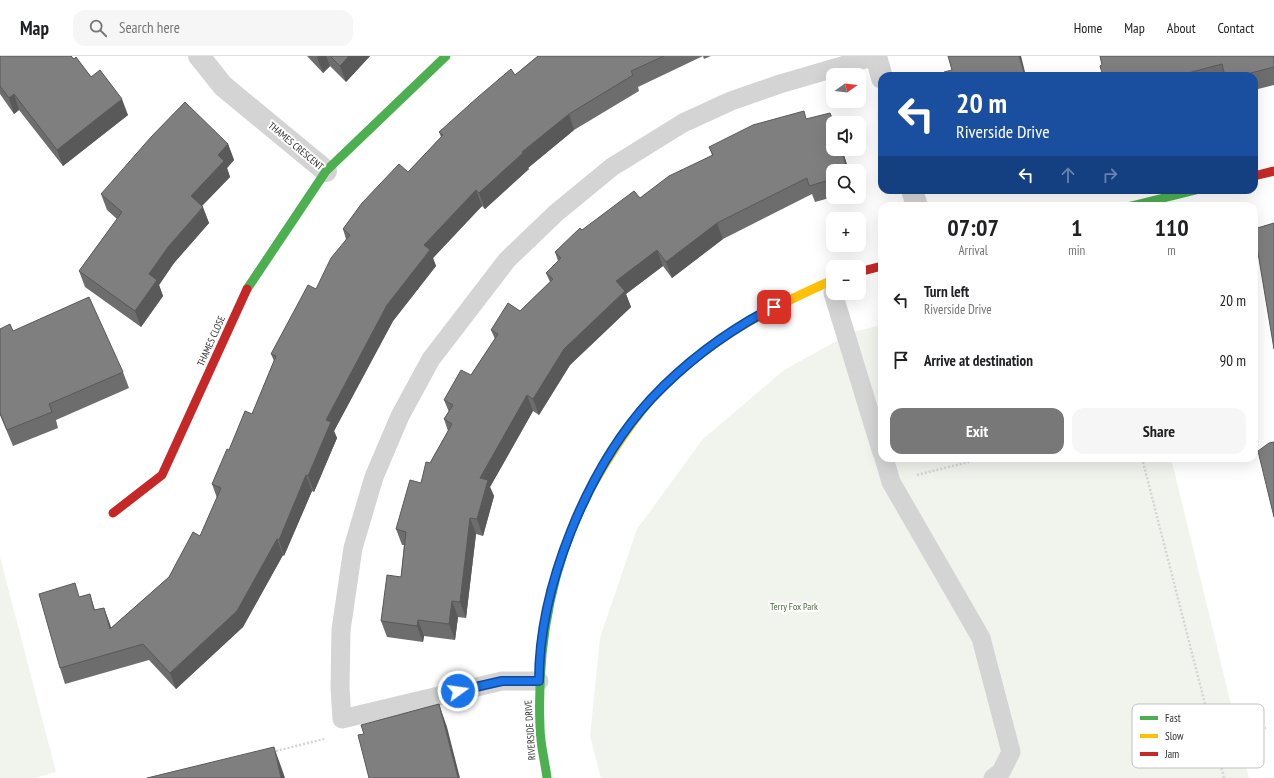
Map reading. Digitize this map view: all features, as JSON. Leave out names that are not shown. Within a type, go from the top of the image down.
[{"type":"street","name":"THAMES CRESCENT","points":[[199,56],[223,86],[326,171],[446,56]]},
{"type":"street","points":[[876,56],[880,72]]},
{"type":"street","name":"THAMES CLOSE","points":[[113,513],[162,475],[245,292],[326,171]]},
{"type":"street","points":[[1258,175],[1274,171]]},
{"type":"street","points":[[1147,202],[1180,194]]},
{"type":"street","points":[[866,270],[878,267]]},
{"type":"street","name":"RIVERSIDE DRIVE","points":[[547,778],[539,723],[539,681],[544,626],[559,563],[575,522],[596,477],[621,437],[651,400],[682,369],[720,340],[762,313],[798,295],[826,288]]},
{"type":"lane","points":[[539,681],[502,681],[342,719],[340,688],[341,630],[353,548],[374,477],[400,416],[431,359],[507,260],[556,213],[612,167],[683,123],[731,101],[780,84],[876,56]]},
{"type":"lane","points":[[836,300],[878,440]]},
{"type":"lane","points":[[885,462],[891,482],[981,638],[1011,752],[1001,772],[993,778]]},
{"type":"path","points":[[891,482],[968,462]]},
{"type":"path","points":[[1143,462],[1205,704]]},
{"type":"path","points":[[272,752],[331,737],[342,719]]},
{"type":"path","points":[[1222,768],[1224,778]]},
{"type":"green space","name":"Terry Fox Park","points":[[878,326],[878,462],[1172,462],[1231,704],[1132,704],[1132,768],[1247,768],[1249,778],[601,778],[590,736],[600,638],[637,529],[703,439],[784,370],[853,332]]},
{"type":"green space","points":[[0,557],[56,772],[35,778],[0,778]]},
{"type":"building","points":[[0,56],[71,56],[74,59],[76,57],[91,77],[100,70],[122,99],[57,150],[14,94],[9,98],[0,86]]},
{"type":"building","points":[[330,56],[349,56],[340,66]]},
{"type":"building","points":[[538,56],[664,56],[631,71],[633,75],[569,114],[522,152],[523,153],[479,193],[476,190],[424,245],[430,250],[387,305],[326,420],[331,422],[308,476],[306,475],[279,540],[277,539],[237,611],[170,673],[143,644],[60,668],[39,594],[75,583],[79,597],[90,594],[94,610],[104,608],[110,629],[169,577],[193,532],[200,536],[221,488],[212,484],[227,449],[229,450],[245,411],[252,414],[276,356],[271,354],[308,285],[316,289],[331,258],[350,235],[343,229],[362,203],[399,164],[408,172],[443,135],[439,132],[478,97],[511,69],[515,75]]},
{"type":"building","points":[[948,56],[1019,56],[1024,72],[944,72],[952,70]]},
{"type":"building","points":[[1100,56],[1274,56],[1274,67],[1255,72],[1224,72],[1222,64],[1192,72],[1102,72],[1100,66],[1102,65]]},
{"type":"building","points":[[185,102],[228,144],[218,155],[224,161],[191,196],[203,207],[168,247],[149,274],[157,280],[135,311],[79,271],[122,212],[101,194],[151,137]]},
{"type":"building","points":[[804,111],[806,119],[830,113],[831,116],[826,116],[826,156],[843,156],[846,164],[826,164],[826,181],[809,186],[807,178],[717,223],[666,262],[657,250],[616,281],[625,291],[564,349],[533,399],[527,395],[480,478],[488,480],[477,519],[470,518],[460,602],[452,601],[449,624],[418,620],[417,626],[381,621],[387,575],[401,577],[406,532],[396,529],[410,480],[421,483],[426,462],[430,463],[452,424],[444,419],[453,405],[444,400],[461,370],[471,375],[498,334],[491,330],[508,303],[520,311],[553,279],[546,273],[561,258],[555,252],[580,228],[582,230],[634,191],[640,198],[669,176],[713,155],[709,147],[753,125]]},
{"type":"building","points":[[1274,223],[1274,349],[1258,253],[1258,228]]},
{"type":"building","points":[[89,297],[123,372],[49,404],[52,412],[7,430],[0,413],[0,329],[10,324],[13,331]]},
{"type":"building","points":[[1274,442],[1274,517],[1258,451],[1269,443]]},
{"type":"building","points":[[439,704],[458,778],[369,778],[358,735],[364,734],[361,725]]},
{"type":"building","points":[[274,747],[281,778],[147,778]]},
{"type":"traffic: fast","points":[[247,289],[326,171],[446,56]]},
{"type":"traffic: fast","points":[[1147,202],[1180,194]]},
{"type":"traffic: fast","points":[[547,778],[540,727],[541,671],[547,615],[553,588],[570,534],[581,508],[598,476]]},
{"type":"traffic: slow","points":[[598,476],[623,436],[644,408],[671,379],[692,361],[736,330],[759,316],[826,283]]},
{"type":"traffic: jam","points":[[1258,175],[1274,171]]},
{"type":"traffic: jam","points":[[866,270],[878,267]]},
{"type":"traffic: jam","points":[[113,513],[162,475],[247,289]]},
{"type":"route","points":[[458,691],[502,681],[539,681],[544,626],[559,563],[575,522],[596,477],[612,451],[621,437],[651,400],[682,369],[720,340],[774,307]]}]
